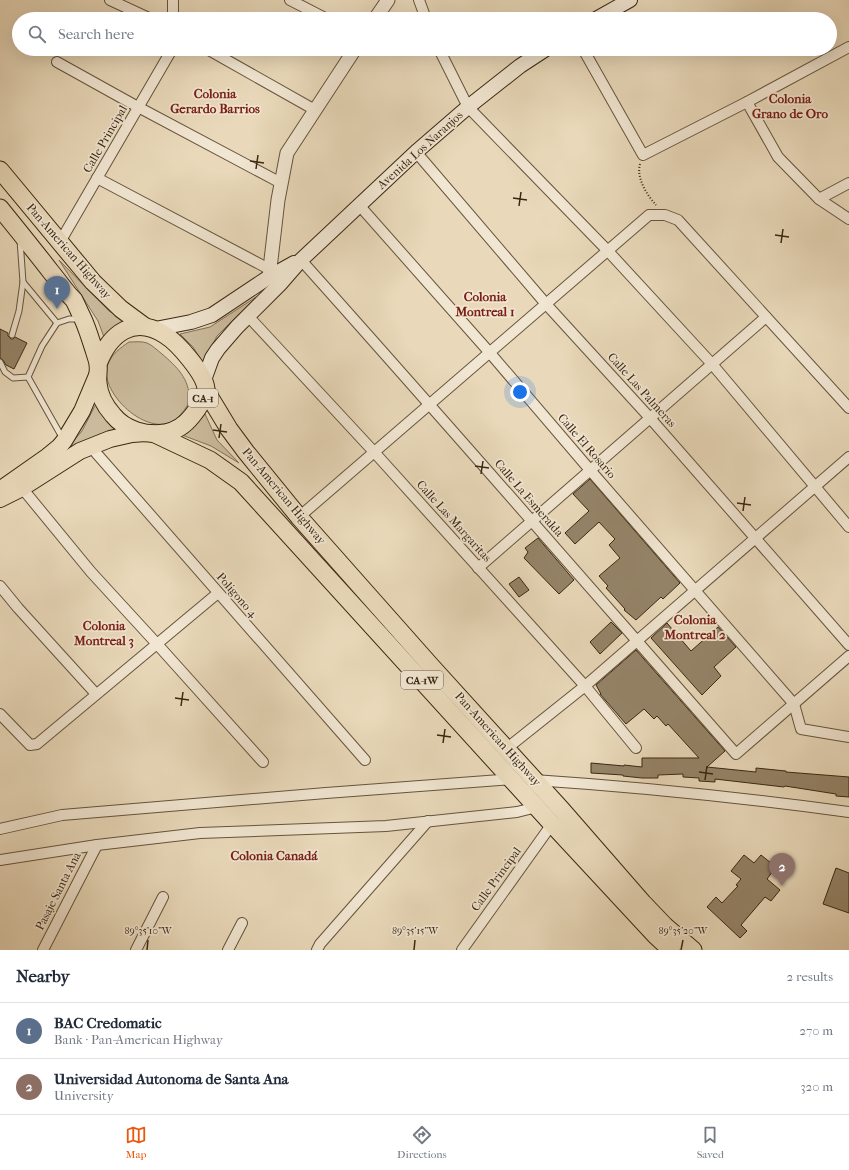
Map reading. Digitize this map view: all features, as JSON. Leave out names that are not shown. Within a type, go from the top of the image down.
[{"type":"highway","name":"Pan-American Highway","points":[[0,170],[93,282],[121,309],[149,328]]},
{"type":"highway","name":"Pan-American Highway","points":[[0,208],[73,299],[92,342],[98,369]]},
{"type":"highway","points":[[98,369],[106,347],[113,339],[122,332],[133,328],[149,328]]},
{"type":"highway","name":"CA-1","points":[[98,369],[100,395],[113,416],[123,424],[134,430],[150,434],[166,433],[177,430],[187,423],[200,405],[205,385],[191,361],[178,347],[167,336],[149,328]]},
{"type":"highway","name":"Pan-American Highway","points":[[205,385],[229,429],[299,517],[643,903],[693,950]]},
{"type":"highway","name":"Pan-American Highway","points":[[150,434],[210,460],[241,482],[552,824],[655,935],[672,950]]},
{"type":"main road","points":[[609,12],[630,0]]},
{"type":"main road","name":"Avenida Los Naranjos","points":[[205,385],[212,358],[218,349],[248,316],[281,284],[302,260],[416,152],[520,66],[535,56]]},
{"type":"main road","name":"Avenida Los Naranjos","points":[[149,328],[191,322],[212,315],[269,273],[302,260]]},
{"type":"main road","points":[[0,490],[48,456],[64,441],[82,411],[98,369]]},
{"type":"main road","points":[[0,499],[22,488],[71,456],[90,446],[110,439],[132,434],[150,434]]},
{"type":"street","points":[[110,0],[135,12]]},
{"type":"street","points":[[173,0],[173,12]]},
{"type":"street","points":[[290,0],[313,12]]},
{"type":"street","points":[[380,12],[388,0]]},
{"type":"street","points":[[419,0],[423,12]]},
{"type":"street","points":[[837,53],[849,47]]},
{"type":"street","name":"Calle Principal","points":[[60,242],[168,56]]},
{"type":"street","points":[[219,56],[315,110]]},
{"type":"street","points":[[97,178],[269,273],[281,183],[287,153],[351,56]]},
{"type":"street","points":[[442,56],[468,108],[608,250],[712,364],[849,527]]},
{"type":"street","points":[[587,56],[643,155],[747,102],[832,56]]},
{"type":"street","points":[[57,62],[138,108],[281,183]]},
{"type":"street","points":[[747,102],[778,157],[819,199],[849,219]]},
{"type":"street","name":"Calle Las Palmeras","points":[[416,152],[546,304],[650,418],[849,645]]},
{"type":"street","points":[[819,199],[849,182]]},
{"type":"street","name":"Calle El Rosario","points":[[359,205],[490,353],[794,704]]},
{"type":"street","points":[[299,517],[375,453],[649,214],[665,215],[678,220],[849,408]]},
{"type":"street","name":"Calle La Esmeralda","points":[[302,260],[736,754],[794,704]]},
{"type":"street","name":"Calle Las Margaritas","points":[[248,316],[375,453],[585,686],[636,748]]},
{"type":"street","points":[[478,568],[766,317]]},
{"type":"street","name":"Poligono 4","points":[[90,446],[365,760]]},
{"type":"street","points":[[506,748],[585,686],[849,456]]},
{"type":"street","points":[[22,488],[91,572],[263,762]]},
{"type":"street","points":[[0,586],[96,694]]},
{"type":"street","points":[[0,714],[30,744],[37,744],[218,593]]},
{"type":"street","points":[[849,656],[794,704],[801,729],[849,737]]},
{"type":"street","points":[[0,829],[62,815],[512,779]]},
{"type":"street","points":[[534,780],[599,784],[776,802],[849,812]]},
{"type":"street","points":[[0,860],[97,845],[200,833],[386,826],[516,812],[537,807]]},
{"type":"street","points":[[317,950],[320,944],[428,821]]},
{"type":"street","name":"Calle Principal","points":[[462,950],[552,824]]},
{"type":"street","name":"Pasaje Santa Ana","points":[[43,950],[97,845]]},
{"type":"street","points":[[136,950],[163,897]]},
{"type":"street","points":[[228,950],[242,923]]},
{"type":"lane","points":[[12,335],[20,311],[23,282],[19,231]]},
{"type":"lane","points":[[23,282],[57,323]]},
{"type":"lane","points":[[28,377],[42,346],[57,323],[69,319],[83,319]]},
{"type":"lane","points":[[0,362],[5,372],[13,378],[28,377]]},
{"type":"lane","points":[[28,377],[64,441]]},
{"type":"path","points":[[643,155],[639,169],[642,183],[650,198],[665,215]]},
{"type":"shaded area","points":[[59,260],[109,311],[126,321],[104,337],[98,321]]},
{"type":"shaded area","points":[[256,297],[217,336],[203,363],[193,347],[180,334],[210,327]]},
{"type":"shaded area","points":[[129,342],[143,342],[151,345],[172,363],[185,379],[189,392],[188,403],[181,414],[170,423],[157,424],[144,420],[131,412],[119,401],[111,389],[107,376],[108,364],[112,357]]},
{"type":"shaded area","points":[[97,402],[121,432],[44,467],[69,446],[82,431]]},
{"type":"shaded area","points":[[205,414],[217,440],[239,463],[211,446],[182,435],[195,426]]},
{"type":"building","points":[[0,329],[8,333],[8,336],[11,339],[15,337],[27,343],[14,369],[6,365],[0,358]]},
{"type":"building","points":[[590,479],[680,583],[663,599],[661,597],[636,620],[624,610],[625,609],[606,588],[608,586],[599,576],[620,558],[609,545],[615,539],[599,522],[575,544],[565,533],[589,511],[573,494]]},
{"type":"building","points":[[538,538],[574,580],[559,594],[524,558],[528,552],[525,548]]},
{"type":"building","points":[[519,577],[529,590],[519,597],[509,584]]},
{"type":"building","points":[[611,622],[622,633],[600,654],[590,642]]},
{"type":"building","points":[[667,623],[691,651],[718,627],[736,647],[714,667],[721,676],[702,695],[651,638]]},
{"type":"building","points":[[636,650],[725,751],[707,767],[756,772],[756,768],[849,777],[849,797],[836,796],[836,794],[785,786],[715,779],[715,782],[699,781],[699,778],[683,777],[683,774],[658,775],[658,778],[642,778],[591,773],[591,763],[642,767],[642,758],[699,758],[668,724],[666,726],[657,716],[654,719],[644,709],[626,724],[600,694],[596,685]]},
{"type":"building","points":[[744,855],[754,863],[761,855],[776,867],[767,879],[780,890],[771,901],[765,897],[741,925],[747,931],[740,938],[707,907],[716,897],[722,903],[738,886],[736,885],[741,879],[731,871]]},
{"type":"building","points":[[836,868],[849,873],[849,913],[823,904]]},
{"type":"place","name":"BAC Credomatic","points":[[57,309]]},
{"type":"place","name":"Universidad Autonoma de Santa Ana","points":[[782,886]]},
{"type":"district","name":"Colonia Gerardo Barrios","points":[[215,100]]},
{"type":"district","name":"Colonia Grano de Oro","points":[[790,106]]},
{"type":"district","name":"Colonia Montreal 1","points":[[485,304]]},
{"type":"district","name":"Colonia Montreal 2","points":[[695,626]]},
{"type":"district","name":"Colonia Montreal 3","points":[[104,632]]},
{"type":"district","name":"Colonia Canadá","points":[[274,855]]}]
